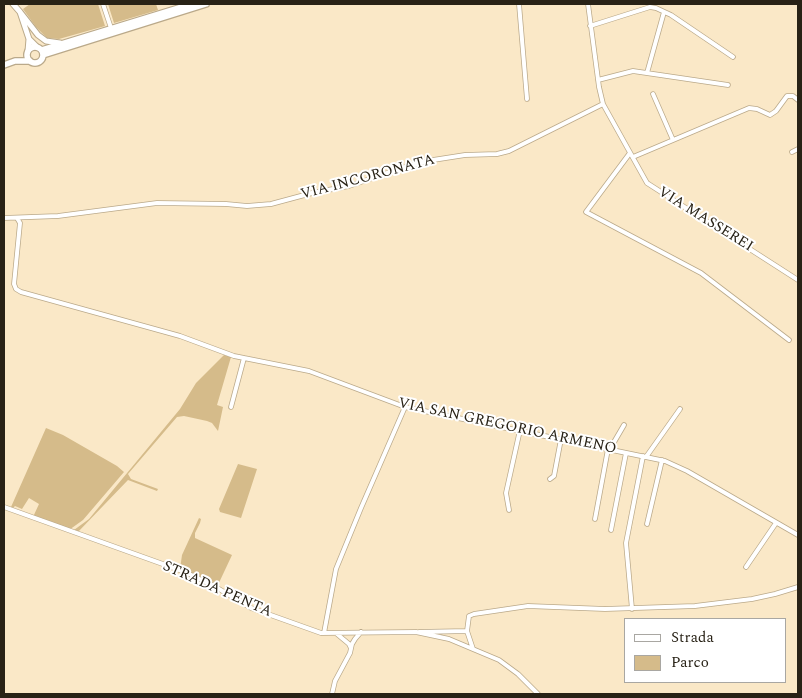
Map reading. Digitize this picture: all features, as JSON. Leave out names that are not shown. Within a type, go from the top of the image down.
[{"type":"main road","points":[[41,50],[192,4]]},
{"type":"main road","points":[[4,65],[15,61],[32,47],[41,50],[206,4]]},
{"type":"main road","points":[[15,61],[40,62],[41,50]]},
{"type":"main road","points":[[27,52],[30,61]]},
{"type":"street","points":[[14,4],[38,35],[46,41],[63,43]]},
{"type":"street","points":[[103,4],[111,28]]},
{"type":"street","points":[[519,4],[527,99]]},
{"type":"street","name":"VIA MASSEREI","points":[[588,4],[603,104],[647,183],[798,280]]},
{"type":"street","points":[[590,26],[650,7],[664,12],[733,57]]},
{"type":"street","points":[[20,12],[29,39],[27,52]]},
{"type":"street","points":[[647,73],[664,12]]},
{"type":"street","points":[[29,39],[41,50]]},
{"type":"street","points":[[598,80],[633,71],[728,85]]},
{"type":"street","points":[[653,94],[673,140]]},
{"type":"street","points":[[790,340],[701,273],[586,212],[631,155],[673,140],[749,108],[757,108],[770,115],[776,112],[787,96],[793,96],[798,100]]},
{"type":"street","name":"VIA INCORONATA","points":[[4,218],[58,216],[157,203],[248,206],[271,204],[349,186],[402,168],[433,160],[465,155],[497,154],[509,151],[603,104]]},
{"type":"street","points":[[792,152],[798,149]]},
{"type":"street","name":"VIA SAN GREGORIO ARMENO","points":[[17,218],[20,222],[14,284],[16,289],[21,292],[180,336],[224,353],[309,371],[405,407],[662,460],[687,471],[798,535]]},
{"type":"street","points":[[231,407],[244,358]]},
{"type":"street","points":[[324,633],[336,569],[405,407]]},
{"type":"street","points":[[632,609],[626,543],[644,456],[680,409]]},
{"type":"street","points":[[595,519],[609,449],[624,425]]},
{"type":"street","points":[[508,510],[506,493],[520,430]]},
{"type":"street","points":[[550,479],[554,476],[561,439]]},
{"type":"street","points":[[612,530],[626,453]]},
{"type":"street","points":[[647,524],[662,460]]},
{"type":"street","name":"STRADA PENTA","points":[[4,507],[184,572],[214,586],[250,608],[324,633],[416,632],[449,639],[499,660],[518,674],[538,694]]},
{"type":"street","points":[[746,567],[776,522]]},
{"type":"street","points":[[473,650],[467,631],[469,616],[474,614],[528,606],[632,609],[725,603],[775,594],[798,586]]},
{"type":"street","points":[[416,632],[467,631]]},
{"type":"street","points":[[332,694],[335,681],[350,653],[354,639],[361,632]]},
{"type":"street","points":[[336,633],[351,648]]},
{"type":"street","points":[[529,694],[532,689]]},
{"type":"green space","points":[[30,4],[98,4],[105,26],[59,39],[47,38],[23,9]]},
{"type":"green space","points":[[108,4],[156,4],[158,10],[114,23]]},
{"type":"green space","points":[[224,355],[231,357],[217,405],[223,407],[218,431],[212,423],[207,421],[184,416],[177,417],[128,474],[131,479],[158,489],[157,491],[128,480],[78,532],[74,530],[89,519],[180,409],[196,383]]},
{"type":"green space","points":[[46,428],[63,435],[124,472],[83,520],[69,530],[33,517],[39,504],[29,498],[22,509],[15,506],[11,507]]},
{"type":"green space","points":[[238,464],[257,469],[241,518],[220,512],[219,509]]},
{"type":"green space","points":[[199,518],[201,519],[195,533],[195,538],[232,555],[217,587],[180,569],[182,555]]}]
